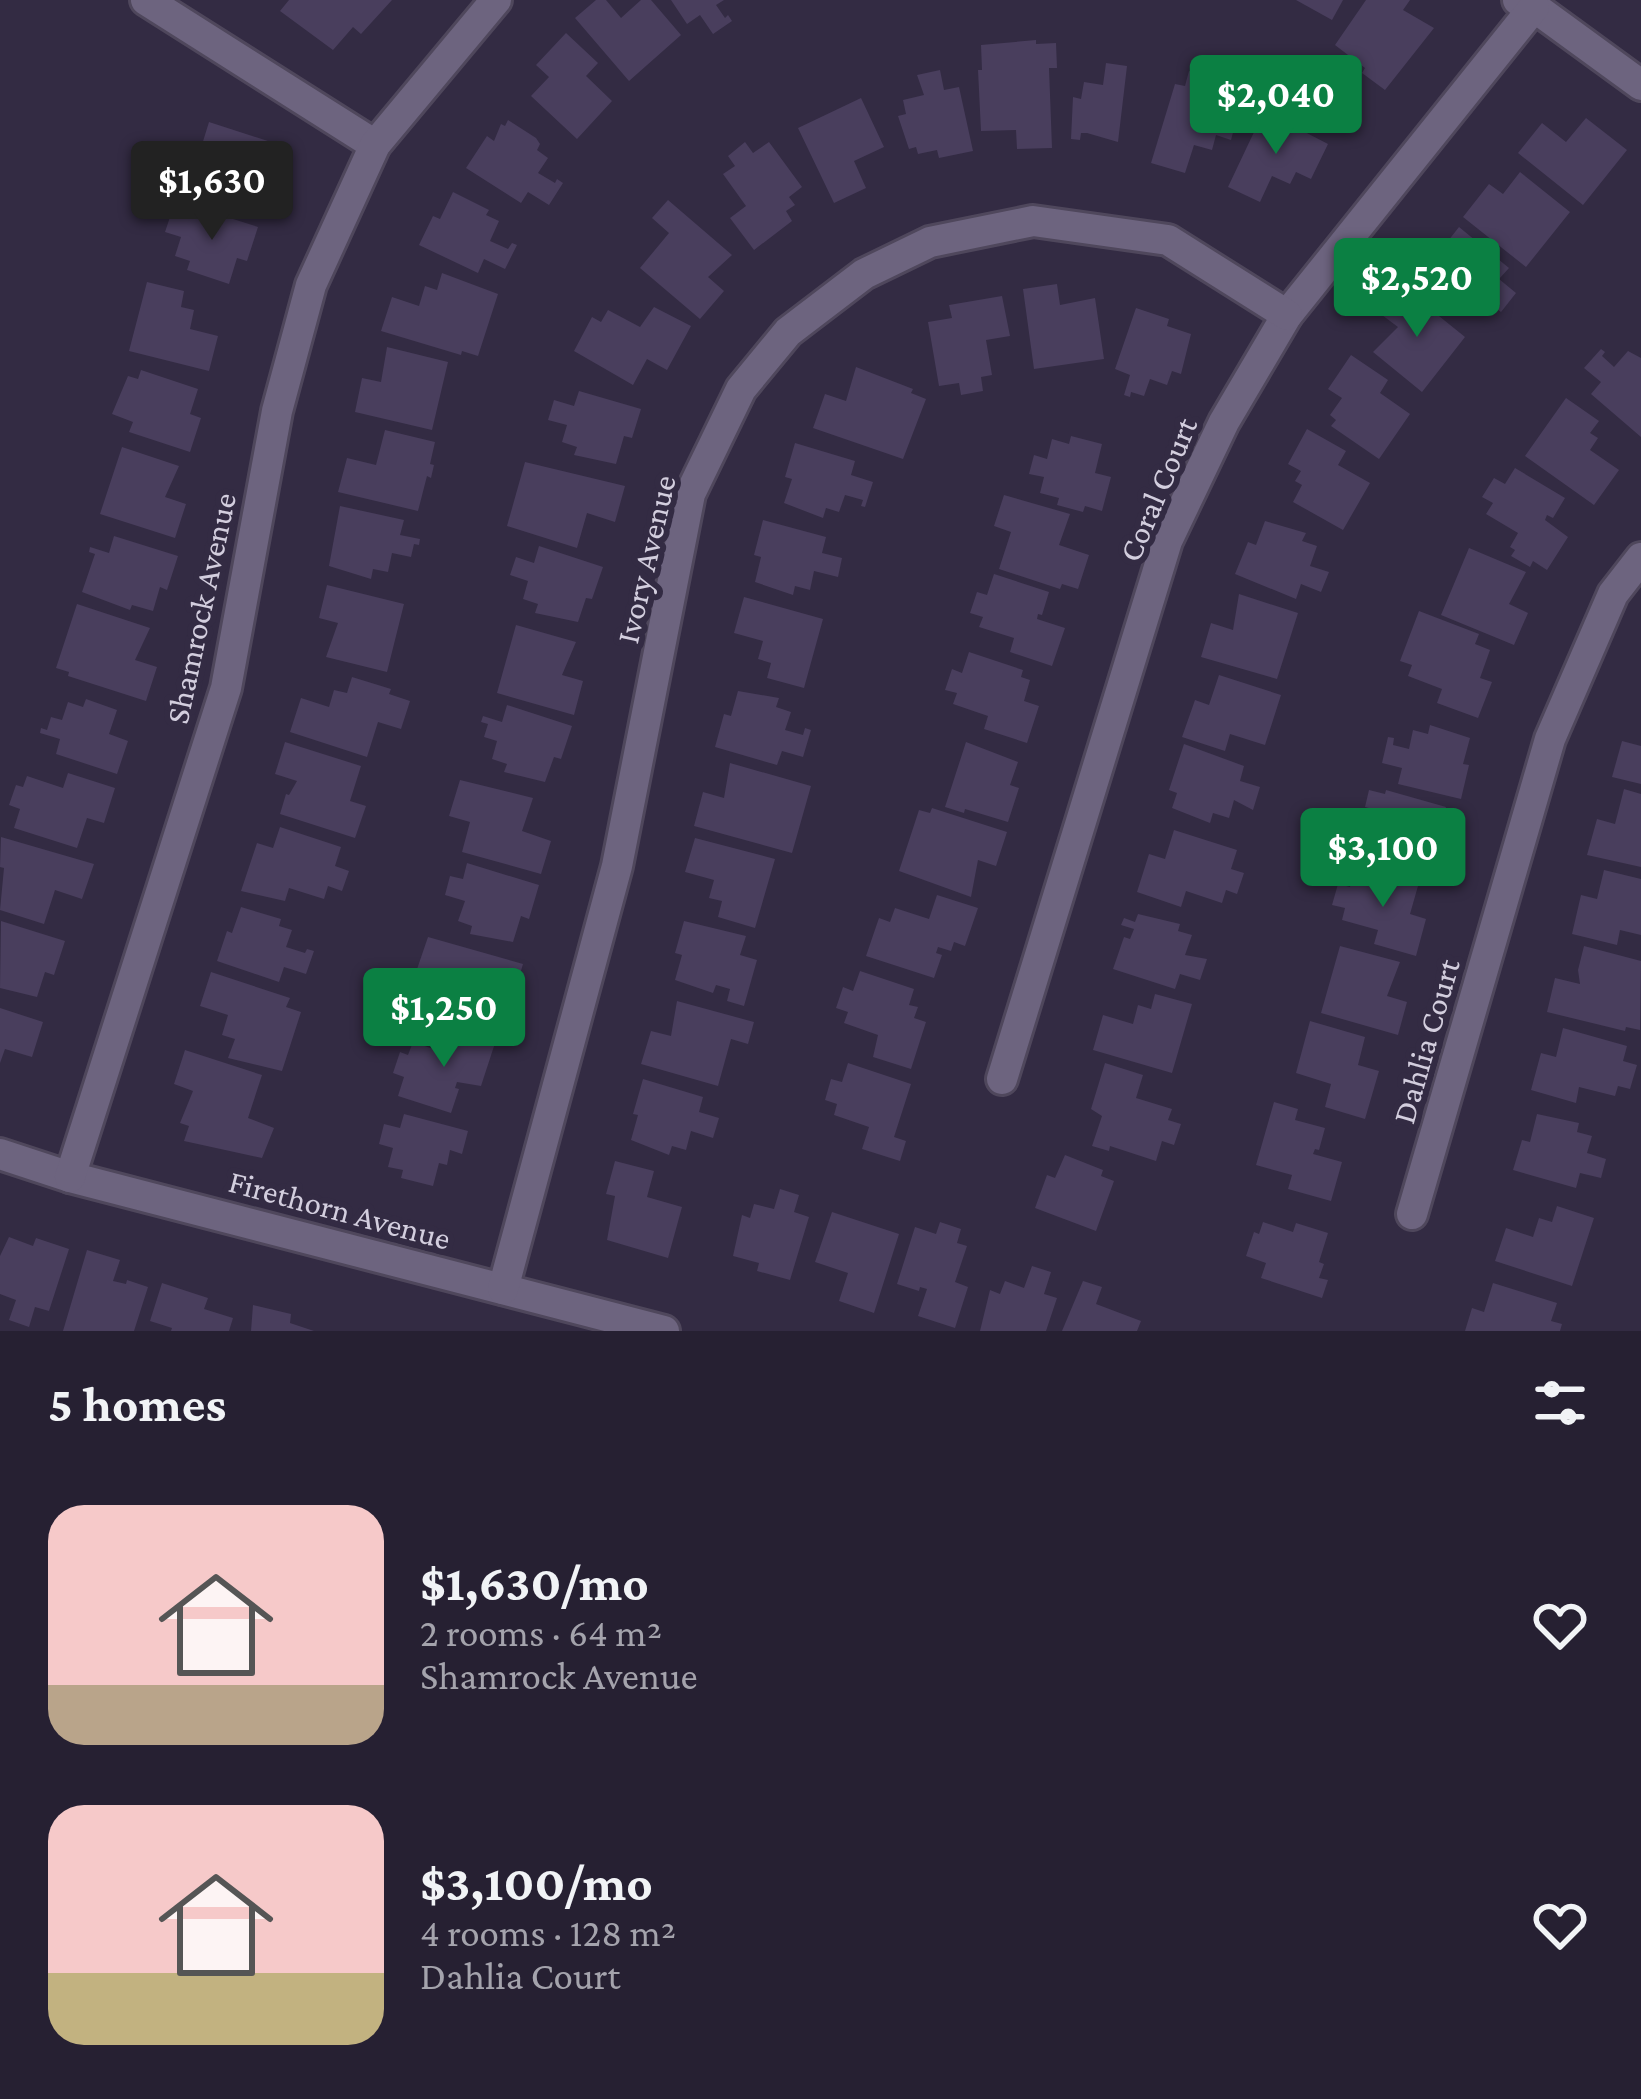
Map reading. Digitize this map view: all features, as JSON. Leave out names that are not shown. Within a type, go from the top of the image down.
[{"type":"street","points":[[146,0],[375,145]]},
{"type":"street","name":"Shamrock Avenue","points":[[70,1177],[226,688],[277,411],[310,285],[375,145],[496,0]]},
{"type":"street","points":[[1526,4],[1641,85]]},
{"type":"street","name":"Coral Court","points":[[1002,1079],[1167,541],[1224,422],[1288,315],[1526,4]]},
{"type":"street","name":"Ivory Avenue","points":[[503,1289],[617,866],[690,494],[742,388],[788,332],[864,274],[930,242],[1033,221],[1168,240],[1288,315]]},
{"type":"street","name":"Dahlia Court","points":[[1412,1214],[1550,740],[1613,593],[1641,558]]},
{"type":"street","name":"Firethorn Avenue","points":[[0,1154],[70,1177],[664,1331]]},
{"type":"building","points":[[289,0],[392,0],[361,34],[353,27],[333,50],[280,11]]},
{"type":"building","points":[[596,0],[606,0],[621,18],[641,0],[651,0],[681,35],[629,81],[575,18]]},
{"type":"building","points":[[671,0],[724,0],[716,5],[732,21],[713,34],[700,15],[687,24]]},
{"type":"building","points":[[1296,0],[1343,0],[1332,20]]},
{"type":"building","points":[[1366,0],[1410,0],[1403,10],[1434,28],[1385,90],[1335,45]]},
{"type":"building","points":[[566,33],[598,63],[586,76],[612,101],[577,139],[531,96],[549,77],[536,65]]},
{"type":"building","points":[[1036,40],[1036,44],[1056,43],[1057,68],[1049,68],[1052,148],[1017,149],[1016,130],[981,131],[981,45]]},
{"type":"building","points":[[1106,63],[1127,66],[1118,142],[1087,133],[1081,133],[1080,140],[1071,139],[1073,97],[1081,99],[1084,82],[1103,85]]},
{"type":"building","points":[[940,70],[944,90],[959,87],[973,151],[939,158],[937,150],[918,154],[916,147],[909,149],[898,116],[906,114],[903,100],[924,95],[917,75]]},
{"type":"building","points":[[1189,71],[1245,87],[1231,140],[1216,135],[1212,150],[1194,145],[1185,173],[1151,163],[1175,84],[1185,86]]},
{"type":"building","points":[[861,98],[884,147],[854,161],[866,188],[834,203],[798,128]]},
{"type":"building","points":[[1264,111],[1328,144],[1311,179],[1296,172],[1290,184],[1272,176],[1260,202],[1228,187]]},
{"type":"building","points":[[1586,118],[1627,150],[1583,205],[1518,153],[1542,123],[1566,142]]},
{"type":"building","points":[[508,120],[536,138],[537,150],[548,158],[538,173],[563,183],[549,205],[528,192],[521,203],[466,168],[487,136],[494,141],[501,124],[505,126]]},
{"type":"building","points":[[209,122],[271,142],[254,175],[276,182],[264,217],[188,190]]},
{"type":"building","points":[[745,142],[753,153],[769,142],[802,187],[789,197],[795,205],[786,211],[792,221],[754,250],[730,218],[746,206],[723,174],[735,166],[728,156]]},
{"type":"building","points":[[1520,172],[1570,212],[1526,267],[1463,217],[1489,184],[1503,194]]},
{"type":"building","points":[[453,192],[489,210],[486,215],[499,221],[490,241],[508,249],[512,243],[517,245],[505,269],[484,259],[478,273],[419,245],[433,216],[440,219]]},
{"type":"building","points":[[668,200],[732,255],[708,277],[724,291],[700,319],[640,268],[669,233],[652,218]]},
{"type":"building","points":[[195,207],[258,227],[247,261],[237,258],[229,284],[187,270],[190,261],[175,256],[181,237],[165,232],[171,214],[188,219]]},
{"type":"building","points":[[1459,227],[1509,268],[1499,279],[1516,293],[1501,312],[1500,305],[1487,295],[1475,308],[1465,299],[1458,307],[1428,279],[1443,260],[1437,255]]},
{"type":"building","points":[[442,273],[498,294],[478,356],[381,331],[392,297],[419,306],[425,286],[437,290]]},
{"type":"building","points":[[147,282],[184,291],[181,307],[194,310],[190,329],[218,336],[209,371],[129,351]]},
{"type":"building","points":[[1057,284],[1060,305],[1095,298],[1104,359],[1034,369],[1023,289]]},
{"type":"building","points":[[1403,287],[1465,337],[1422,392],[1373,352],[1398,327],[1382,315]]},
{"type":"building","points":[[1002,296],[1010,336],[986,340],[992,375],[981,377],[983,391],[961,395],[959,383],[939,386],[928,322],[952,318],[949,305]]},
{"type":"building","points":[[654,307],[691,326],[667,370],[647,359],[633,385],[574,351],[592,317],[601,322],[608,310],[640,327]]},
{"type":"building","points":[[1136,308],[1169,319],[1167,326],[1191,334],[1181,374],[1172,371],[1167,385],[1150,379],[1144,396],[1131,392],[1130,397],[1124,395],[1130,375],[1115,369]]},
{"type":"building","points":[[387,347],[448,362],[432,430],[355,412],[362,378],[381,382]]},
{"type":"building","points":[[1601,349],[1614,367],[1628,351],[1641,358],[1641,437],[1591,394],[1601,382],[1584,368]]},
{"type":"building","points":[[1351,355],[1388,380],[1380,393],[1410,414],[1379,459],[1331,426],[1336,420],[1330,415],[1342,398],[1328,389]]},
{"type":"building","points":[[856,367],[913,389],[911,393],[926,399],[903,459],[813,428],[825,394],[846,401]]},
{"type":"building","points":[[141,370],[198,389],[190,414],[201,418],[190,452],[129,432],[133,422],[112,414],[128,376],[138,379]]},
{"type":"building","points":[[579,391],[641,409],[632,438],[624,436],[616,464],[574,455],[577,447],[562,442],[567,425],[548,420],[554,400],[574,406]]},
{"type":"building","points":[[1566,398],[1599,421],[1590,433],[1598,438],[1590,450],[1619,470],[1594,505],[1525,456]]},
{"type":"building","points":[[1307,429],[1346,451],[1338,465],[1370,483],[1343,530],[1293,502],[1302,485],[1295,481],[1301,471],[1288,464]]},
{"type":"building","points":[[385,430],[435,442],[431,478],[427,476],[418,511],[338,492],[347,458],[376,465]]},
{"type":"building","points":[[1071,436],[1102,444],[1095,473],[1111,477],[1102,511],[1057,505],[1059,498],[1040,493],[1044,477],[1029,474],[1034,455],[1047,459],[1052,439],[1069,444]]},
{"type":"building","points":[[795,443],[855,461],[851,475],[873,482],[865,507],[863,500],[845,495],[839,512],[826,508],[823,518],[784,503],[792,479],[785,477]]},
{"type":"building","points":[[122,447],[179,466],[165,497],[186,504],[175,538],[100,514]]},
{"type":"building","points":[[525,462],[625,486],[615,522],[587,513],[577,548],[507,526]]},
{"type":"building","points":[[1515,468],[1565,498],[1553,518],[1547,515],[1545,520],[1568,537],[1547,570],[1511,556],[1518,533],[1486,514],[1493,503],[1482,497],[1494,478],[1505,484]]},
{"type":"building","points":[[1004,495],[1070,514],[1059,545],[1089,555],[1078,589],[1062,584],[1060,589],[999,569],[1011,532],[994,526]]},
{"type":"building","points":[[340,506],[404,520],[400,535],[420,539],[419,545],[414,544],[411,557],[392,553],[388,572],[373,569],[371,579],[329,566]]},
{"type":"building","points":[[763,520],[826,537],[822,553],[842,558],[838,577],[814,571],[810,590],[795,586],[793,595],[755,582],[761,557],[754,555]]},
{"type":"building","points":[[1265,521],[1306,533],[1302,541],[1317,546],[1310,566],[1329,572],[1321,592],[1301,584],[1296,599],[1235,574],[1248,542],[1256,545]]},
{"type":"building","points":[[114,536],[178,556],[167,590],[160,587],[153,611],[132,605],[130,610],[82,592],[95,554],[89,552],[90,547],[109,553]]},
{"type":"building","points":[[539,546],[603,567],[578,622],[535,613],[538,604],[523,599],[528,581],[510,575],[516,557],[534,563]]},
{"type":"building","points":[[1469,548],[1526,572],[1509,604],[1528,613],[1514,645],[1441,615]]},
{"type":"building","points":[[994,574],[1049,592],[1037,619],[1065,628],[1052,666],[1010,652],[1014,638],[979,627],[983,617],[970,613],[977,592],[987,595]]},
{"type":"building","points":[[327,585],[404,604],[387,672],[326,657],[338,623],[319,618]]},
{"type":"building","points":[[1239,594],[1298,613],[1277,679],[1201,657],[1211,623],[1233,630]]},
{"type":"building","points":[[744,597],[823,619],[804,688],[767,678],[771,663],[758,659],[763,641],[734,633]]},
{"type":"building","points":[[77,604],[150,628],[135,660],[157,667],[146,701],[56,668]]},
{"type":"building","points":[[1419,611],[1479,634],[1475,644],[1490,650],[1480,678],[1492,682],[1478,718],[1437,703],[1442,689],[1408,676],[1412,665],[1400,661]]},
{"type":"building","points":[[516,625],[576,642],[562,675],[583,681],[574,715],[497,693]]},
{"type":"building","points":[[969,652],[1023,670],[1021,677],[1030,680],[1024,701],[1039,706],[1027,743],[984,729],[988,716],[953,704],[957,693],[945,690],[952,669],[962,673]]},
{"type":"building","points":[[1219,675],[1281,695],[1265,745],[1230,734],[1225,751],[1182,737],[1195,700],[1209,705]]},
{"type":"building","points":[[352,677],[391,689],[389,694],[410,701],[401,729],[378,722],[367,757],[290,732],[301,698],[329,707],[334,690],[347,693]]},
{"type":"building","points":[[738,691],[779,698],[776,707],[791,712],[785,730],[803,735],[805,728],[811,730],[803,757],[782,751],[777,765],[715,747],[724,714],[731,716]]},
{"type":"building","points":[[86,699],[117,710],[109,734],[128,741],[117,774],[56,754],[60,739],[40,733],[41,728],[47,730],[51,717],[62,720],[68,702],[83,707]]},
{"type":"building","points":[[507,705],[572,726],[561,759],[554,757],[545,782],[504,772],[507,764],[492,759],[497,741],[484,737],[488,724],[481,722],[483,716],[502,722]]},
{"type":"building","points":[[1430,725],[1470,738],[1461,799],[1398,784],[1402,768],[1382,763],[1388,737],[1394,738],[1393,745],[1409,749],[1413,730],[1428,734]]},
{"type":"building","points":[[1622,741],[1641,746],[1641,784],[1612,777]]},
{"type":"building","points":[[285,742],[361,766],[350,801],[366,806],[355,838],[280,814],[286,794],[297,781],[275,774]]},
{"type":"building","points":[[966,742],[1018,762],[1010,785],[1019,788],[1008,822],[945,807]]},
{"type":"building","points":[[1184,744],[1244,766],[1240,781],[1260,787],[1253,810],[1234,800],[1229,818],[1213,813],[1210,823],[1172,808],[1177,793],[1169,790]]},
{"type":"building","points":[[730,763],[811,786],[792,853],[694,826],[703,792],[724,798]]},
{"type":"building","points":[[68,773],[115,788],[104,823],[87,818],[77,848],[14,828],[20,809],[9,805],[16,785],[23,787],[27,776],[63,788]]},
{"type":"building","points":[[460,780],[533,798],[522,831],[551,841],[541,874],[462,852],[470,822],[449,816]]},
{"type":"building","points":[[1624,789],[1641,794],[1641,867],[1587,855],[1597,819],[1615,824]]},
{"type":"building","points":[[1369,790],[1385,794],[1386,790],[1446,807],[1435,840],[1453,846],[1443,879],[1367,858],[1380,811],[1365,807]]},
{"type":"building","points":[[932,808],[1007,832],[996,866],[978,860],[971,897],[899,871],[919,810],[930,813]]},
{"type":"building","points":[[280,827],[341,847],[335,866],[349,871],[342,891],[328,886],[324,899],[289,888],[285,901],[241,891],[257,843],[273,848]]},
{"type":"building","points":[[1174,830],[1237,850],[1231,869],[1244,873],[1237,894],[1226,890],[1222,903],[1186,891],[1181,907],[1137,892],[1149,854],[1165,859]]},
{"type":"building","points":[[1,837],[94,864],[82,899],[55,890],[44,924],[0,910]]},
{"type":"building","points":[[695,838],[775,859],[755,928],[718,917],[722,901],[709,898],[714,880],[685,872]]},
{"type":"building","points":[[467,863],[539,885],[529,919],[521,916],[513,942],[470,934],[472,926],[458,921],[465,901],[445,895],[450,876],[463,879]]},
{"type":"building","points":[[1355,868],[1418,886],[1410,914],[1426,919],[1416,956],[1374,944],[1378,930],[1342,920],[1345,908],[1332,905],[1338,884],[1350,887]]},
{"type":"building","points":[[1604,870],[1641,879],[1641,935],[1620,930],[1617,945],[1572,934],[1581,895],[1597,899]]},
{"type":"building","points":[[937,895],[978,908],[965,946],[954,942],[951,951],[938,947],[936,953],[942,955],[934,978],[866,956],[879,918],[890,922],[895,908],[929,919]]},
{"type":"building","points":[[241,907],[281,919],[279,926],[292,930],[286,947],[314,951],[306,974],[284,967],[279,982],[217,961]]},
{"type":"building","points":[[1138,914],[1180,924],[1178,931],[1192,935],[1185,955],[1207,959],[1200,980],[1180,974],[1175,989],[1113,969],[1124,937],[1130,939],[1134,929],[1121,925],[1124,918],[1135,922]]},
{"type":"building","points":[[1,921],[65,941],[54,975],[45,972],[37,997],[0,988]]},
{"type":"building","points":[[684,921],[746,936],[740,955],[757,960],[744,1006],[727,1001],[730,989],[716,985],[713,993],[675,980],[682,955],[675,953]]},
{"type":"building","points":[[428,937],[523,964],[513,998],[493,992],[487,1029],[426,1009],[435,981],[415,975]]},
{"type":"building","points":[[1340,946],[1400,962],[1387,996],[1407,1002],[1398,1035],[1321,1013]]},
{"type":"building","points":[[1584,946],[1641,961],[1640,1030],[1626,1027],[1625,1031],[1547,1012],[1555,978],[1580,984]]},
{"type":"building","points":[[860,971],[914,989],[909,1005],[918,1007],[914,1018],[926,1022],[911,1069],[873,1057],[878,1035],[844,1023],[848,1012],[836,1008],[843,987],[853,991]]},
{"type":"building","points":[[211,972],[290,998],[286,1007],[301,1012],[282,1071],[228,1058],[235,1039],[222,1035],[228,1015],[200,1006]]},
{"type":"building","points":[[1155,994],[1192,1004],[1172,1073],[1093,1050],[1103,1015],[1133,1024],[1138,1005],[1151,1009]]},
{"type":"building","points":[[677,1001],[754,1022],[748,1044],[731,1039],[718,1086],[641,1064],[651,1031],[671,1036]]},
{"type":"building","points":[[0,1008],[43,1022],[32,1057],[5,1049],[0,1063]]},
{"type":"building","points":[[1310,1021],[1365,1037],[1358,1065],[1379,1071],[1365,1119],[1325,1107],[1331,1084],[1296,1073]]},
{"type":"building","points":[[457,1028],[496,1040],[481,1086],[457,1082],[451,1113],[398,1096],[404,1077],[393,1073],[400,1052],[408,1055],[413,1042],[448,1054]]},
{"type":"building","points":[[1563,1028],[1627,1046],[1623,1061],[1637,1065],[1630,1089],[1618,1086],[1615,1096],[1579,1087],[1576,1103],[1531,1090],[1541,1053],[1556,1057]]},
{"type":"building","points":[[185,1050],[262,1075],[248,1118],[274,1128],[262,1158],[184,1141],[189,1126],[180,1123],[193,1091],[174,1084]]},
{"type":"building","points":[[848,1063],[911,1084],[894,1137],[906,1141],[900,1161],[862,1149],[869,1127],[834,1115],[837,1104],[825,1100],[831,1079],[842,1082]]},
{"type":"building","points":[[1105,1063],[1143,1075],[1136,1098],[1172,1109],[1168,1120],[1181,1124],[1174,1145],[1162,1141],[1156,1161],[1110,1146],[1109,1151],[1092,1146],[1102,1116],[1091,1109]]},
{"type":"building","points":[[643,1079],[703,1097],[699,1112],[719,1118],[713,1138],[691,1131],[686,1150],[672,1146],[669,1155],[631,1140]]},
{"type":"building","points":[[1274,1102],[1298,1109],[1295,1120],[1325,1128],[1319,1150],[1313,1154],[1342,1162],[1331,1201],[1288,1189],[1292,1175],[1256,1165]]},
{"type":"building","points":[[404,1114],[468,1131],[462,1154],[450,1150],[447,1165],[439,1163],[433,1186],[401,1178],[403,1170],[388,1167],[393,1148],[379,1144],[384,1124],[400,1128]]},
{"type":"building","points":[[1537,1114],[1579,1123],[1577,1132],[1592,1136],[1587,1153],[1606,1159],[1601,1178],[1580,1173],[1576,1188],[1513,1170],[1522,1140],[1530,1142]]},
{"type":"building","points":[[1065,1155],[1103,1170],[1101,1176],[1114,1181],[1096,1231],[1035,1208],[1047,1175],[1055,1178]]},
{"type":"building","points":[[615,1161],[654,1171],[647,1197],[682,1207],[668,1258],[607,1240],[615,1196],[606,1194]]},
{"type":"building","points":[[780,1189],[799,1195],[794,1212],[809,1217],[790,1280],[757,1271],[759,1263],[733,1256],[742,1215],[750,1218],[754,1204],[774,1209]]},
{"type":"building","points":[[1557,1206],[1594,1218],[1572,1286],[1495,1261],[1506,1228],[1533,1237],[1539,1218],[1552,1222]]},
{"type":"building","points":[[832,1212],[899,1234],[874,1313],[839,1301],[848,1273],[815,1262]]},
{"type":"building","points":[[940,1222],[961,1229],[957,1243],[967,1246],[955,1282],[968,1287],[955,1328],[918,1316],[927,1289],[897,1284],[915,1227],[936,1234]]},
{"type":"building","points":[[1263,1222],[1293,1232],[1296,1223],[1328,1233],[1319,1262],[1324,1264],[1319,1278],[1328,1280],[1322,1298],[1261,1278],[1266,1263],[1246,1256]]},
{"type":"building","points":[[9,1237],[33,1246],[36,1238],[69,1249],[49,1311],[35,1307],[29,1327],[9,1320],[16,1300],[0,1294],[0,1256]]},
{"type":"building","points":[[87,1250],[120,1260],[113,1281],[148,1287],[134,1331],[63,1331]]},
{"type":"building","points":[[1032,1266],[1051,1272],[1044,1294],[1057,1298],[1046,1331],[980,1331],[990,1290],[1000,1294],[1005,1281],[1024,1288]]},
{"type":"building","points":[[1083,1281],[1102,1287],[1096,1304],[1141,1321],[1137,1331],[1062,1331]]},
{"type":"building","points":[[162,1283],[208,1298],[204,1309],[233,1318],[229,1331],[171,1331],[150,1321]]},
{"type":"building","points":[[1493,1283],[1557,1303],[1551,1321],[1562,1324],[1560,1331],[1465,1331],[1472,1308],[1484,1312]]},
{"type":"building","points":[[253,1305],[291,1314],[290,1323],[314,1331],[251,1331]]}]
